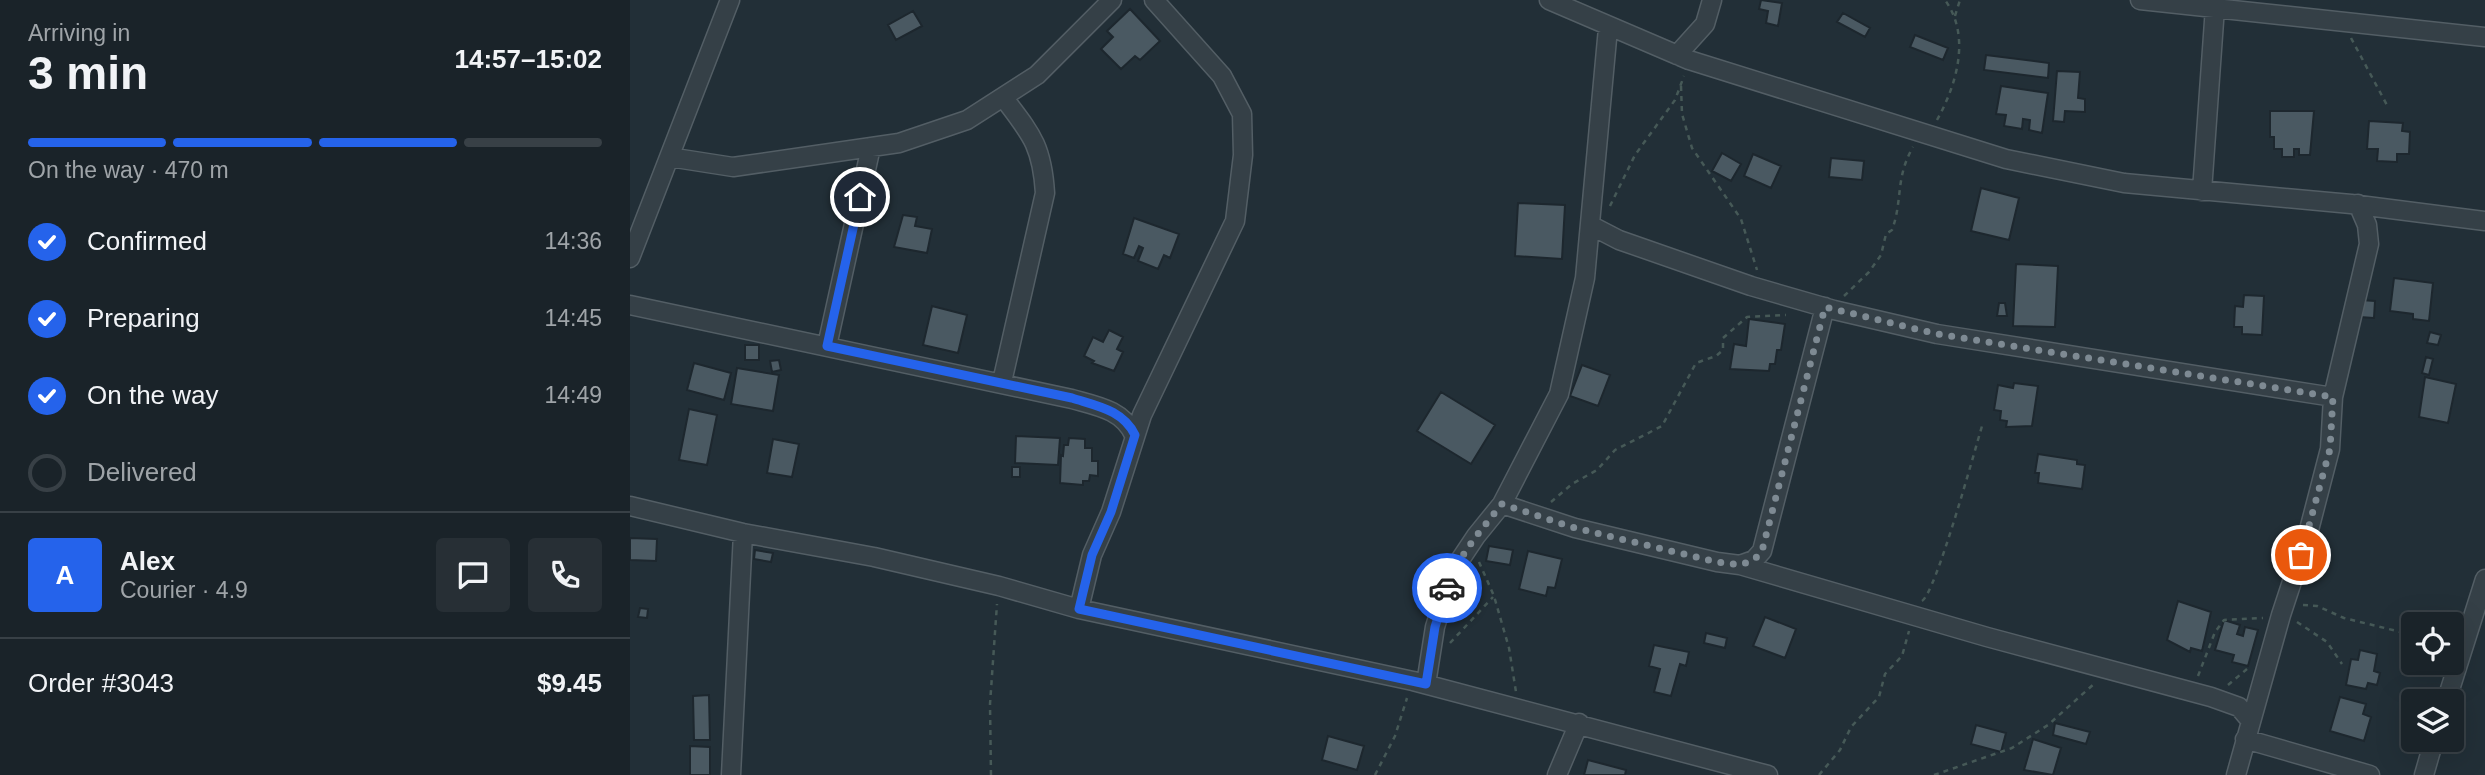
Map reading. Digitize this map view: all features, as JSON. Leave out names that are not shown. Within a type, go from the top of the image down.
[{"type":"street","points":[[630,258],[730,0]]},
{"type":"street","points":[[669,157],[733,167],[899,143],[967,120],[1037,75],[1112,0]]},
{"type":"street","points":[[1079,609],[1092,555],[1111,512],[1135,435],[1235,221],[1243,155],[1242,114],[1222,76],[1154,0]]},
{"type":"street","points":[[1549,0],[1608,28],[1683,57],[2006,159],[2123,183],[2358,204],[2485,221]]},
{"type":"street","points":[[1683,57],[1705,24],[1712,0]]},
{"type":"street","points":[[2140,0],[2485,37]]},
{"type":"street","points":[[2202,191],[2215,7]]},
{"type":"street","points":[[1419,683],[1431,664],[1435,627],[1452,572],[1502,504],[1559,394],[1594,227],[1608,28]]},
{"type":"street","points":[[1002,383],[1045,193],[1044,164],[1036,142],[1003,97]]},
{"type":"street","points":[[827,346],[871,146]]},
{"type":"street","points":[[2236,775],[2250,720],[2309,530],[2330,449],[2333,397],[2369,244],[2367,225],[2358,204]]},
{"type":"street","points":[[1594,227],[1619,240],[1762,290],[1937,334],[2333,397]]},
{"type":"street","points":[[632,303],[1105,408],[1132,407],[1152,394]]},
{"type":"street","points":[[1740,565],[1754,560],[1762,551],[1830,309]]},
{"type":"street","points":[[1105,408],[1129,423],[1135,435]]},
{"type":"street","points":[[1502,504],[1665,552],[1740,565],[2211,697],[2239,707],[2250,720]]},
{"type":"street","points":[[630,506],[743,533],[874,557],[999,586],[1079,609],[1419,683],[1579,723],[1768,775]]},
{"type":"street","points":[[732,775],[743,533]]},
{"type":"street","points":[[2450,689],[2485,579]]},
{"type":"street","points":[[1557,775],[1579,723]]},
{"type":"street","points":[[2245,739],[2370,775]]},
{"type":"street","points":[[2424,775],[2431,752]]},
{"type":"path","points":[[1830,309],[1881,255],[1886,234],[1894,226],[1901,172],[1950,96],[1960,43],[1960,28],[1945,0]]},
{"type":"path","points":[[1955,16],[1960,0]]},
{"type":"path","points":[[2335,20],[2357,47],[2388,107]]},
{"type":"path","points":[[1683,57],[1681,107],[1692,148],[1741,219],[1762,290]]},
{"type":"path","points":[[1594,227],[1635,155],[1675,100],[1681,86]]},
{"type":"path","points":[[1540,517],[1552,500],[1597,470],[1615,450],[1662,426],[1696,363],[1716,356],[1723,350],[1723,338],[1747,317],[1791,314]]},
{"type":"path","points":[[1819,775],[1840,750],[1852,727],[1879,696],[1885,674],[1906,649],[1917,604],[1930,594],[1937,565],[1947,546],[1982,426]]},
{"type":"path","points":[[1478,559],[1494,596],[1509,648],[1514,686],[1527,710]]},
{"type":"path","points":[[991,775],[990,704],[999,586]]},
{"type":"path","points":[[1431,664],[1494,596]]},
{"type":"path","points":[[2192,692],[2215,632],[2224,620],[2282,614],[2317,606],[2344,618],[2401,632]]},
{"type":"path","points":[[2282,614],[2323,638],[2342,664]]},
{"type":"path","points":[[2211,697],[2248,669]]},
{"type":"path","points":[[1934,775],[2012,748],[2048,725],[2105,675]]},
{"type":"path","points":[[1375,775],[1419,683]]},
{"type":"building","points":[[1761,0],[1782,3],[1778,26],[1766,23],[1768,11],[1759,9]]},
{"type":"building","points":[[1130,9],[1160,41],[1140,60],[1135,56],[1121,69],[1101,49],[1113,37],[1107,31]]},
{"type":"building","points":[[913,11],[922,26],[896,40],[888,25]]},
{"type":"building","points":[[1843,13],[1870,28],[1865,37],[1837,22]]},
{"type":"building","points":[[1915,35],[1948,48],[1943,60],[1910,47]]},
{"type":"building","points":[[1986,55],[2049,63],[2048,78],[1984,70]]},
{"type":"building","points":[[2057,71],[2080,72],[2078,98],[2085,99],[2085,112],[2065,111],[2064,122],[2053,121]]},
{"type":"building","points":[[2001,86],[2048,93],[2042,133],[2029,130],[2030,120],[2023,119],[2022,129],[2004,126],[2006,115],[1996,114]]},
{"type":"building","points":[[2270,111],[2314,111],[2310,155],[2299,155],[2299,149],[2294,149],[2294,157],[2282,157],[2282,149],[2274,149],[2274,137],[2270,137]]},
{"type":"building","points":[[2369,121],[2403,123],[2402,131],[2410,132],[2409,154],[2397,154],[2397,162],[2377,161],[2378,149],[2367,149]]},
{"type":"building","points":[[1722,153],[1741,164],[1731,181],[1712,171]]},
{"type":"building","points":[[1753,154],[1781,166],[1771,188],[1744,176]]},
{"type":"building","points":[[1831,158],[1864,161],[1862,180],[1829,177]]},
{"type":"building","points":[[1981,188],[2019,198],[2009,240],[1971,231]]},
{"type":"building","points":[[1518,203],[1565,205],[1562,259],[1515,256]]},
{"type":"building","points":[[903,215],[917,217],[915,226],[932,229],[927,253],[894,247]]},
{"type":"building","points":[[1134,218],[1179,234],[1170,258],[1164,255],[1158,269],[1138,261],[1143,248],[1139,246],[1134,258],[1123,254]]},
{"type":"building","points":[[2016,264],[2058,266],[2055,327],[2013,326]]},
{"type":"building","points":[[2394,278],[2433,283],[2429,321],[2413,319],[2413,314],[2390,311]]},
{"type":"building","points":[[2244,295],[2264,296],[2262,335],[2242,334],[2242,327],[2234,327],[2235,306],[2243,307]]},
{"type":"building","points":[[2361,300],[2375,301],[2374,318],[2359,317]]},
{"type":"building","points":[[1999,303],[2005,303],[2007,316],[1997,316]]},
{"type":"building","points":[[932,306],[967,315],[958,353],[923,345]]},
{"type":"building","points":[[1749,319],[1785,324],[1781,350],[1777,350],[1775,364],[1770,364],[1769,371],[1730,369],[1734,344],[1746,346]]},
{"type":"building","points":[[1109,330],[1123,337],[1117,349],[1123,352],[1114,371],[1092,363],[1094,361],[1084,356],[1093,337],[1103,342]]},
{"type":"building","points":[[2430,332],[2441,335],[2438,345],[2427,343]]},
{"type":"building","points":[[745,345],[759,345],[759,360],[745,360]]},
{"type":"building","points":[[2426,357],[2433,359],[2429,375],[2422,373]]},
{"type":"building","points":[[779,360],[781,370],[772,372],[770,361]]},
{"type":"building","points":[[694,363],[731,373],[724,400],[687,390]]},
{"type":"building","points":[[1582,365],[1610,375],[1598,406],[1570,396]]},
{"type":"building","points":[[737,368],[779,375],[773,411],[731,404]]},
{"type":"building","points":[[2425,377],[2456,384],[2448,423],[2419,417]]},
{"type":"building","points":[[2014,383],[2038,386],[2032,426],[2006,427],[2007,421],[2000,420],[2001,411],[1994,410],[1998,385],[2013,388]]},
{"type":"building","points":[[1441,392],[1495,425],[1471,464],[1417,431]]},
{"type":"building","points":[[689,409],[717,415],[707,465],[679,460]]},
{"type":"building","points":[[1016,436],[1060,438],[1058,465],[1015,463]]},
{"type":"building","points":[[1069,438],[1085,439],[1085,448],[1092,448],[1092,461],[1098,461],[1098,476],[1090,475],[1089,481],[1083,481],[1083,485],[1060,483],[1061,455],[1063,456],[1064,445],[1068,445]]},
{"type":"building","points":[[773,439],[799,444],[792,477],[767,473]]},
{"type":"building","points":[[2038,454],[2077,460],[2077,464],[2085,465],[2082,489],[2038,483],[2039,473],[2035,473]]},
{"type":"building","points":[[1012,467],[1020,467],[1020,477],[1012,477]]},
{"type":"building","points":[[630,538],[657,539],[656,561],[630,560]]},
{"type":"building","points":[[1489,546],[1513,550],[1510,565],[1486,561]]},
{"type":"building","points":[[755,550],[773,553],[771,562],[754,559]]},
{"type":"building","points":[[1528,551],[1562,559],[1555,588],[1548,587],[1546,596],[1519,589]]},
{"type":"building","points":[[2178,601],[2211,612],[2202,651],[2191,648],[2190,652],[2167,640]]},
{"type":"building","points":[[640,608],[648,609],[647,618],[638,617]]},
{"type":"building","points":[[1765,617],[1796,629],[1785,658],[1753,646]]},
{"type":"building","points":[[2224,620],[2240,625],[2237,634],[2243,636],[2245,627],[2258,630],[2248,666],[2232,662],[2234,655],[2215,650]]},
{"type":"building","points":[[1706,633],[1727,638],[1725,648],[1704,643]]},
{"type":"building","points":[[1654,645],[1689,652],[1686,666],[1680,664],[1671,696],[1654,692],[1660,669],[1649,666]]},
{"type":"building","points":[[2360,650],[2377,654],[2374,671],[2380,673],[2377,685],[2368,683],[2366,689],[2346,685],[2351,659],[2358,660]]},
{"type":"building","points":[[709,695],[710,740],[694,740],[693,696]]},
{"type":"building","points":[[2340,697],[2366,704],[2363,714],[2371,717],[2364,741],[2330,731]]},
{"type":"building","points":[[2055,723],[2090,732],[2086,744],[2053,735]]},
{"type":"building","points":[[1976,725],[2006,733],[2001,752],[1971,744]]},
{"type":"building","points":[[1328,736],[1364,746],[1357,770],[1322,760]]},
{"type":"building","points":[[2033,739],[2061,748],[2053,775],[2024,770]]},
{"type":"building","points":[[690,746],[710,747],[710,775],[690,775]]},
{"type":"building","points":[[1588,760],[1626,770],[1625,775],[1584,775]]},
{"type":"way so far","points":[[1447,588],[1452,572],[1502,504],[1575,528],[1665,552],[1740,565],[1754,560],[1762,551],[1777,481],[1825,307],[1937,334],[2242,385],[2333,397],[2330,449],[2301,555]]},
{"type":"route","points":[[860,197],[827,346],[1072,398],[1105,408],[1129,423],[1135,435],[1111,512],[1092,555],[1079,609],[1426,684],[1435,627],[1447,588]]}]
